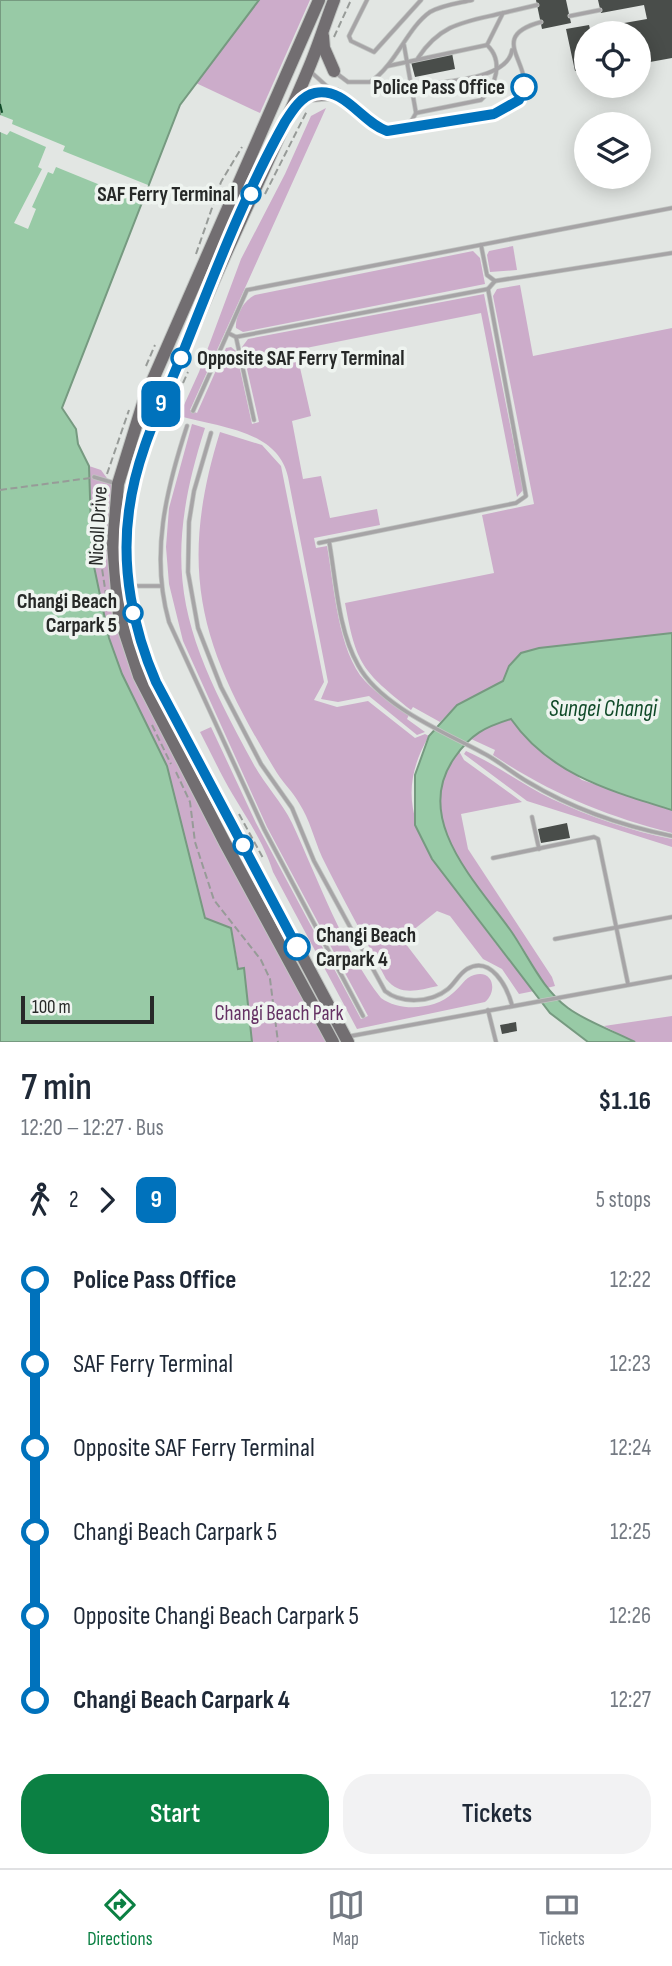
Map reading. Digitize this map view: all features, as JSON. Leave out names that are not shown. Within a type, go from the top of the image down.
[{"type":"main road","name":"Nicoll Drive","points":[[318,0],[144,400],[118,484],[113,545],[119,615],[139,676],[309,999],[340,1039]]},
{"type":"main road","name":"Nicoll Drive","points":[[334,0],[308,70],[208,291],[155,418],[133,487],[127,541],[129,584],[142,648],[156,682],[320,990],[340,1039]]},
{"type":"main road","points":[[324,25],[324,48],[334,71]]},
{"type":"main road","points":[[286,121],[307,96],[336,94]]},
{"type":"lane","points":[[367,0],[349,37],[351,41],[374,52],[421,0]]},
{"type":"lane","points":[[299,43],[348,82],[363,84],[379,76],[430,12],[472,0]]},
{"type":"lane","points":[[418,58],[426,46],[449,26],[537,5]]},
{"type":"lane","points":[[570,16],[600,10]]},
{"type":"lane","points":[[487,45],[503,13]]},
{"type":"lane","points":[[411,86],[486,74],[498,69],[509,60],[519,29],[541,22]]},
{"type":"lane","points":[[399,129],[412,120],[416,113],[404,45]]},
{"type":"lane","points":[[388,66],[487,45]]},
{"type":"lane","points":[[416,113],[481,100],[495,82],[498,69],[493,52],[487,45]]},
{"type":"lane","points":[[292,58],[378,128],[399,129],[494,114],[513,106],[519,100],[524,84],[513,47]]},
{"type":"lane","points":[[194,411],[247,290],[672,208]]},
{"type":"lane","points":[[481,245],[488,275],[495,281]]},
{"type":"lane","points":[[228,333],[236,337],[488,289],[495,281],[672,253]]},
{"type":"lane","points":[[319,543],[516,503],[526,496],[488,289]]},
{"type":"lane","points":[[236,337],[254,420]]},
{"type":"lane","points":[[187,426],[165,500],[161,536],[161,586],[176,641],[258,817],[363,1016]]},
{"type":"lane","points":[[211,433],[192,501],[188,572],[203,645],[261,764],[292,808],[314,861],[385,991],[405,1000],[434,996],[448,989],[469,968],[484,967],[497,975],[512,1005]]},
{"type":"lane","points":[[94,477],[133,487]]},
{"type":"lane","points":[[329,541],[347,636],[358,667],[379,690],[430,726],[468,744],[553,796],[623,823],[672,836]]},
{"type":"lane","points":[[116,587],[129,584],[161,586]]},
{"type":"lane","points":[[210,814],[222,805]]},
{"type":"lane","points":[[533,817],[539,849]]},
{"type":"lane","points":[[493,858],[596,838],[618,927],[628,984]]},
{"type":"lane","points":[[267,921],[279,915]]},
{"type":"lane","points":[[555,939],[672,917]]},
{"type":"lane","points":[[340,1039],[672,976]]},
{"type":"lane","points":[[309,999],[320,990]]},
{"type":"lane","points":[[488,1010],[496,1042]]},
{"type":"path","points":[[333,41],[351,0]]},
{"type":"path","points":[[262,200],[311,107]]},
{"type":"path","points":[[0,490],[94,477]]},
{"type":"green space","points":[[259,0],[310,0],[260,113],[196,83]]},
{"type":"green space","points":[[326,108],[190,410],[197,413],[226,348],[231,347],[236,351],[252,424],[259,422],[242,347],[248,339],[484,294],[523,490],[517,497],[481,313],[296,350],[311,416],[292,421],[303,479],[321,476],[330,518],[377,509],[380,525],[314,538],[316,548],[327,546],[343,636],[356,668],[365,681],[409,715],[407,719],[425,732],[417,735],[369,696],[338,702],[321,699],[328,682],[288,477],[282,461],[272,449],[244,433],[179,416],[199,372],[241,259],[285,174],[311,116]]},
{"type":"green space","points":[[513,246],[517,270],[490,272],[487,255],[489,251]]},
{"type":"green space","points":[[473,251],[480,258],[485,284],[243,332],[236,328],[241,309],[255,295]]},
{"type":"green space","points":[[520,285],[533,356],[672,328],[672,633],[539,648],[521,653],[503,681],[457,705],[440,722],[413,707],[411,710],[371,675],[353,640],[345,603],[494,573],[482,515],[534,504],[493,296],[497,289]]},
{"type":"green space","points":[[192,424],[205,428],[191,479],[183,524],[181,565],[195,640],[230,719],[258,772],[288,815],[343,936],[381,998],[398,1006],[427,1006],[446,999],[468,978],[480,974],[486,975],[492,982],[491,992],[485,1002],[357,1029],[273,872],[261,842],[216,764],[200,732],[211,727],[256,823],[361,1019],[368,1016],[267,827],[183,641],[169,584],[166,547],[169,508]]},
{"type":"green space","points":[[220,432],[262,445],[281,466],[324,682],[314,700],[337,707],[368,701],[415,738],[425,734],[429,736],[417,761],[412,784],[418,827],[439,866],[534,991],[519,994],[502,969],[483,959],[450,916],[437,911],[402,939],[438,986],[404,990],[386,979],[322,857],[303,809],[277,773],[251,729],[214,649],[204,610],[199,570],[200,528],[207,482]]},
{"type":"green space","name":"Changi Beach Park","points":[[89,466],[101,470],[115,489],[110,557],[112,617],[202,812],[329,1042],[252,1042],[244,969],[239,969],[231,928],[205,918],[167,766],[122,674],[109,638],[92,557]]},
{"type":"green space","points":[[511,719],[519,730],[582,780],[672,810],[672,833],[601,811],[557,792],[493,755],[495,750],[469,738],[484,727]]},
{"type":"green space","points":[[459,751],[464,760],[522,802],[461,814],[468,849],[552,977],[555,986],[547,988],[519,942],[468,874],[447,836],[439,799],[446,774]]},
{"type":"green space","points":[[466,751],[566,806],[626,828],[672,839],[672,847],[527,801],[464,754]]},
{"type":"green space","points":[[672,1016],[672,1042],[635,1042],[604,1026]]},
{"type":"water","points":[[0,0],[259,0],[180,105],[62,408],[76,429],[78,444],[89,466],[92,557],[109,638],[122,674],[167,766],[205,918],[231,928],[238,969],[244,968],[252,1042],[0,1042]]},
{"type":"water","name":"Sungei Changi","points":[[672,633],[672,810],[605,788],[563,767],[544,754],[511,719],[486,728],[473,737],[455,757],[443,780],[440,803],[444,826],[453,848],[543,982],[575,1013],[635,1042],[588,1042],[550,1013],[432,859],[415,825],[415,775],[429,736],[457,705],[503,681],[509,666],[521,653],[539,648]]},
{"type":"pier","points":[[0,115],[13,120],[12,124],[65,146],[63,151],[148,185],[142,202],[56,167],[53,174],[48,172],[32,207],[36,209],[28,229],[14,223],[42,169],[38,167],[46,147],[10,131],[7,135],[0,132]]},
{"type":"building","points":[[536,0],[566,0],[571,23],[542,29]]},
{"type":"building","points":[[598,0],[672,0],[672,58],[651,62],[651,21],[636,21],[647,19],[644,5],[601,13]]},
{"type":"building","points":[[574,28],[574,66],[566,29]]},
{"type":"building","points":[[452,53],[455,69],[415,77],[411,62]]},
{"type":"building","points":[[567,823],[570,838],[541,843],[538,829]]},
{"type":"building","points":[[516,1022],[517,1031],[502,1034],[500,1025]]},
{"type":"ferry route","points":[[0,104],[3,116]]},
{"type":"bus line","name":"9","points":[[297,947],[156,682],[142,648],[129,584],[128,513],[133,487],[155,418],[208,291],[258,177],[286,121],[299,103],[315,93],[336,94],[378,128],[387,131],[494,114],[513,106],[519,100],[524,87]]},
{"type":"place","name":"Police Pass Office","points":[[524,87]]},
{"type":"place","name":"SAF Ferry Terminal","points":[[251,194]]},
{"type":"place","name":"Opposite SAF Ferry Terminal","points":[[181,358]]},
{"type":"place","name":"Changi Beach Carpark 5","points":[[133,613]]},
{"type":"place","name":"Changi Beach Carpark 4","points":[[297,947]]}]
